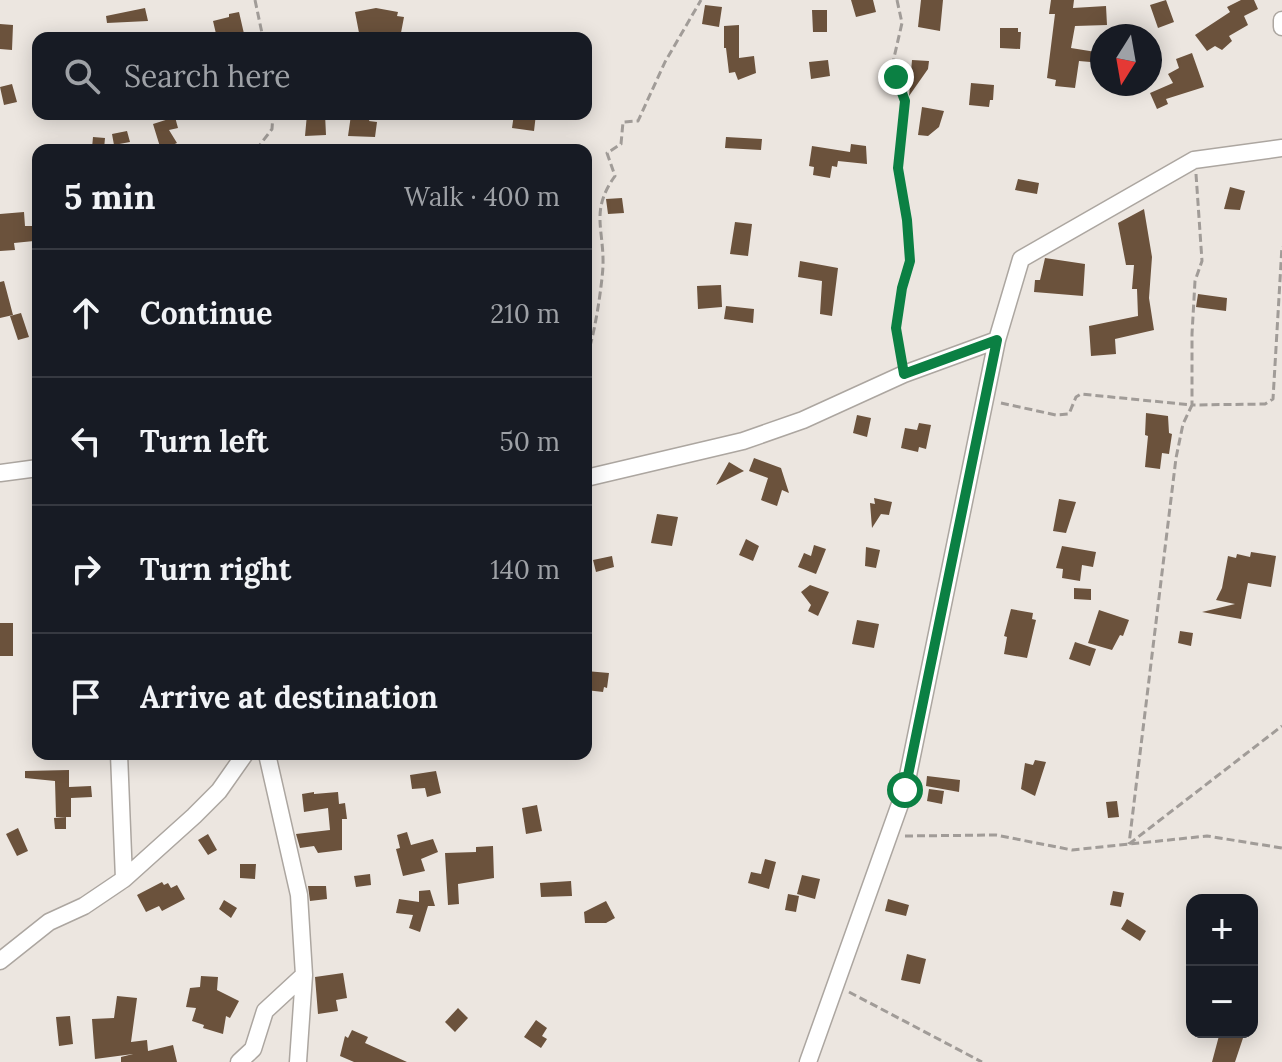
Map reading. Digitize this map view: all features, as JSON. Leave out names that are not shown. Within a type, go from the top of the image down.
[{"type":"street","points":[[1282,20],[1282,27]]},
{"type":"street","points":[[808,1062],[905,790],[997,340],[1021,259],[1194,160],[1282,148]]},
{"type":"street","points":[[592,477],[743,441],[803,420],[904,374],[997,340]]},
{"type":"street","points":[[0,473],[32,469]]},
{"type":"street","points":[[119,760],[124,879]]},
{"type":"street","points":[[0,961],[49,922],[84,906],[124,879],[219,791],[241,760]]},
{"type":"street","points":[[268,760],[299,895],[304,975],[298,1062]]},
{"type":"street","points":[[239,1062],[253,1049],[265,1011],[304,975]]},
{"type":"path","points":[[255,0],[262,32]]},
{"type":"path","points":[[592,326],[603,266],[599,224],[603,194],[615,176],[607,153],[621,144],[623,122],[638,121],[641,108],[701,0]]},
{"type":"path","points":[[897,0],[902,23],[893,62],[905,101],[898,168],[910,261],[896,328],[904,374]]},
{"type":"path","points":[[261,144],[272,129],[273,120]]},
{"type":"path","points":[[1129,844],[1176,458],[1183,424],[1192,405],[1195,281],[1202,261],[1194,160]]},
{"type":"path","points":[[985,400],[1056,415],[1069,414],[1076,397],[1081,394],[1192,405],[1265,404],[1273,399],[1282,246]]},
{"type":"path","points":[[1129,844],[1282,726]]},
{"type":"path","points":[[889,836],[996,835],[1072,850],[1207,836],[1282,848]]},
{"type":"path","points":[[835,985],[982,1062]]},
{"type":"building","points":[[851,0],[873,0],[876,12],[856,17]]},
{"type":"building","points":[[921,0],[943,0],[940,31],[918,27]]},
{"type":"building","points":[[1051,0],[1074,0],[1073,8],[1106,6],[1107,24],[1075,26],[1071,48],[1090,51],[1090,62],[1079,61],[1075,88],[1055,86],[1056,80],[1047,78],[1055,14],[1049,14]]},
{"type":"building","points":[[1166,0],[1174,22],[1162,26],[1157,24],[1150,5]]},
{"type":"building","points":[[1241,0],[1254,0],[1258,9],[1244,16],[1248,25],[1229,36],[1232,41],[1222,50],[1215,46],[1207,51],[1195,35],[1230,12],[1227,7]]},
{"type":"building","points":[[705,5],[722,7],[719,27],[702,24]]},
{"type":"building","points":[[145,8],[148,21],[107,23],[106,16]]},
{"type":"building","points":[[376,8],[398,12],[397,16],[404,17],[401,32],[359,32],[355,12]]},
{"type":"building","points":[[812,10],[827,10],[827,32],[813,32]]},
{"type":"building","points":[[239,12],[244,32],[216,32],[213,21],[229,17],[229,14]]},
{"type":"building","points":[[0,24],[13,25],[12,50],[0,49]]},
{"type":"building","points":[[739,25],[739,58],[754,56],[756,73],[738,80],[735,72],[729,73],[724,26]]},
{"type":"building","points":[[1000,28],[1018,28],[1021,32],[1020,49],[1000,48]]},
{"type":"building","points":[[1192,53],[1204,87],[1166,99],[1168,104],[1157,109],[1151,96],[1162,96],[1162,88],[1173,83],[1168,74],[1179,68],[1176,59]]},
{"type":"building","points":[[828,60],[830,76],[811,79],[809,62]]},
{"type":"building","points":[[912,60],[929,61],[928,69],[909,96]]},
{"type":"building","points":[[971,83],[994,85],[989,107],[969,105]]},
{"type":"building","points":[[12,84],[17,102],[4,105],[0,87]]},
{"type":"building","points":[[922,107],[944,111],[939,127],[928,136],[918,135]]},
{"type":"building","points":[[176,120],[178,128],[169,130],[177,143],[159,144],[153,124]]},
{"type":"building","points":[[306,120],[325,120],[326,135],[305,136]]},
{"type":"building","points":[[350,120],[377,122],[375,137],[348,136]]},
{"type":"building","points":[[513,120],[535,120],[534,131],[512,128]]},
{"type":"building","points":[[127,131],[130,142],[114,144],[112,134]]},
{"type":"building","points":[[93,137],[105,138],[104,144],[92,144]]},
{"type":"building","points":[[726,137],[762,139],[761,150],[725,148]]},
{"type":"building","points":[[851,144],[866,146],[867,164],[838,161],[837,167],[832,166],[830,178],[813,175],[814,167],[809,166],[812,146],[850,152]]},
{"type":"building","points":[[1018,179],[1039,183],[1037,194],[1015,190]]},
{"type":"building","points":[[1230,187],[1245,191],[1240,210],[1224,209]]},
{"type":"building","points":[[622,198],[624,213],[608,214],[606,199]]},
{"type":"building","points":[[1144,209],[1152,257],[1149,298],[1154,330],[1115,339],[1116,354],[1091,356],[1089,326],[1138,316],[1137,289],[1132,289],[1134,265],[1126,265],[1118,223]]},
{"type":"building","points":[[24,212],[25,226],[32,226],[32,241],[14,243],[15,250],[0,251],[0,214]]},
{"type":"building","points":[[735,222],[752,224],[748,256],[730,254]]},
{"type":"building","points":[[1045,258],[1085,264],[1083,296],[1034,292],[1035,280],[1040,280]]},
{"type":"building","points":[[800,261],[838,268],[832,316],[820,314],[822,281],[798,277]]},
{"type":"building","points":[[4,281],[13,315],[0,318],[0,282]]},
{"type":"building","points":[[721,285],[722,307],[698,309],[697,286]]},
{"type":"building","points":[[1198,294],[1227,298],[1226,311],[1196,307]]},
{"type":"building","points":[[726,306],[754,309],[753,323],[724,319]]},
{"type":"building","points":[[21,313],[29,337],[18,340],[10,316]]},
{"type":"building","points":[[1146,413],[1168,416],[1169,433],[1172,434],[1169,454],[1162,453],[1160,469],[1145,467],[1148,436],[1145,435]]},
{"type":"building","points":[[857,415],[871,418],[867,437],[853,433]]},
{"type":"building","points":[[919,423],[931,425],[926,449],[919,447],[918,452],[901,448],[905,428],[917,430]]},
{"type":"building","points":[[754,458],[781,468],[789,493],[782,490],[777,506],[761,500],[768,478],[749,471]]},
{"type":"building","points":[[729,462],[744,471],[716,485]]},
{"type":"building","points":[[874,498],[892,502],[889,515],[881,514],[872,528],[870,503],[875,504]]},
{"type":"building","points":[[1059,499],[1076,502],[1066,533],[1053,531]]},
{"type":"building","points":[[657,514],[678,517],[672,546],[651,543]]},
{"type":"building","points":[[746,539],[759,546],[753,561],[739,555]]},
{"type":"building","points":[[814,545],[826,549],[816,574],[798,567],[804,553],[811,556]]},
{"type":"building","points":[[1062,546],[1096,552],[1093,567],[1082,565],[1080,581],[1062,578],[1063,569],[1056,568]]},
{"type":"building","points":[[866,547],[880,550],[876,568],[865,566]]},
{"type":"building","points":[[1251,552],[1276,556],[1271,587],[1248,583],[1241,619],[1202,612],[1235,604],[1216,600],[1222,588],[1228,556],[1236,558],[1237,554],[1250,557]]},
{"type":"building","points":[[612,556],[614,567],[596,572],[593,560]]},
{"type":"building","points":[[810,585],[829,592],[818,616],[808,611],[811,605],[801,592]]},
{"type":"building","points":[[1074,588],[1091,589],[1091,600],[1074,599]]},
{"type":"building","points":[[1011,609],[1033,613],[1032,619],[1036,620],[1027,658],[1004,654],[1007,637],[1004,636]]},
{"type":"building","points":[[1099,610],[1129,620],[1123,636],[1120,635],[1112,650],[1088,643]]},
{"type":"building","points":[[857,620],[879,624],[874,648],[852,644]]},
{"type":"building","points":[[0,623],[13,623],[13,656],[0,656]]},
{"type":"building","points":[[1180,631],[1193,633],[1191,646],[1178,643]]},
{"type":"building","points":[[1075,642],[1096,649],[1090,666],[1069,659]]},
{"type":"building","points":[[592,672],[609,673],[607,688],[604,687],[603,692],[592,691]]},
{"type":"building","points":[[1035,760],[1046,762],[1035,796],[1021,789],[1025,763],[1033,765]]},
{"type":"building","points":[[69,770],[69,787],[91,786],[92,797],[71,798],[71,817],[56,817],[55,781],[25,778],[25,771]]},
{"type":"building","points":[[436,771],[441,793],[427,797],[425,788],[412,789],[410,775]]},
{"type":"building","points":[[927,776],[960,780],[959,792],[926,786]]},
{"type":"building","points":[[929,789],[944,791],[942,804],[927,801]]},
{"type":"building","points":[[338,792],[339,804],[345,803],[347,819],[342,819],[342,850],[318,853],[314,846],[300,848],[296,834],[330,830],[328,808],[304,812],[302,794]]},
{"type":"building","points":[[1117,801],[1119,817],[1108,818],[1106,802]]},
{"type":"building","points":[[537,805],[542,831],[526,834],[522,808]]},
{"type":"building","points":[[66,817],[66,829],[55,829],[54,818]]},
{"type":"building","points":[[18,828],[28,851],[17,856],[6,834]]},
{"type":"building","points":[[407,832],[411,845],[433,839],[438,852],[421,859],[425,871],[403,876],[396,849],[400,848],[397,835]]},
{"type":"building","points":[[208,834],[217,850],[208,855],[198,840]]},
{"type":"building","points":[[493,846],[494,878],[458,884],[459,904],[448,905],[445,853],[476,852],[476,847]]},
{"type":"building","points":[[765,859],[776,862],[769,889],[748,883],[751,872],[761,874]]},
{"type":"building","points":[[240,864],[256,864],[255,879],[240,878]]},
{"type":"building","points":[[370,874],[371,885],[356,887],[354,876]]},
{"type":"building","points":[[802,875],[820,879],[815,899],[797,894]]},
{"type":"building","points":[[571,881],[572,896],[541,897],[540,883]]},
{"type":"building","points":[[162,882],[164,885],[168,883],[171,888],[177,885],[185,899],[162,911],[159,906],[146,912],[137,895]]},
{"type":"building","points":[[308,886],[326,886],[327,899],[310,901]]},
{"type":"building","points":[[430,890],[435,906],[428,906],[420,932],[409,928],[413,915],[396,913],[399,899],[419,902],[419,891]]},
{"type":"building","points":[[1113,891],[1124,893],[1121,907],[1110,905]]},
{"type":"building","points":[[788,894],[799,896],[796,912],[785,910]]},
{"type":"building","points":[[888,899],[909,905],[906,916],[885,911]]},
{"type":"building","points":[[224,900],[237,908],[231,918],[219,909]]},
{"type":"building","points":[[606,901],[615,918],[606,923],[585,923],[584,912]]},
{"type":"building","points":[[1127,919],[1146,931],[1140,941],[1121,929]]},
{"type":"building","points":[[907,954],[926,959],[920,984],[901,980]]},
{"type":"building","points":[[343,973],[347,998],[336,1000],[338,1011],[318,1014],[315,977]]},
{"type":"building","points":[[201,976],[218,977],[217,990],[239,1001],[230,1018],[226,1016],[223,1034],[192,1021],[196,1008],[186,1007],[190,988],[200,987]]},
{"type":"building","points":[[117,996],[137,998],[131,1042],[147,1040],[148,1051],[173,1045],[177,1062],[121,1062],[121,1057],[133,1054],[95,1059],[92,1019],[114,1018]]},
{"type":"building","points":[[458,1008],[468,1018],[455,1032],[445,1022]]},
{"type":"building","points":[[70,1016],[73,1044],[59,1046],[56,1017]]},
{"type":"building","points":[[536,1020],[547,1028],[542,1036],[547,1039],[541,1048],[524,1037]]},
{"type":"building","points":[[352,1030],[368,1037],[365,1043],[407,1062],[354,1062],[340,1056],[345,1036],[348,1038]]},
{"type":"building","points":[[1218,1038],[1243,1038],[1235,1062],[1212,1062]]},
{"type":"route","points":[[896,77],[905,101],[898,168],[910,261],[896,328],[904,374],[997,340],[905,790]]}]
